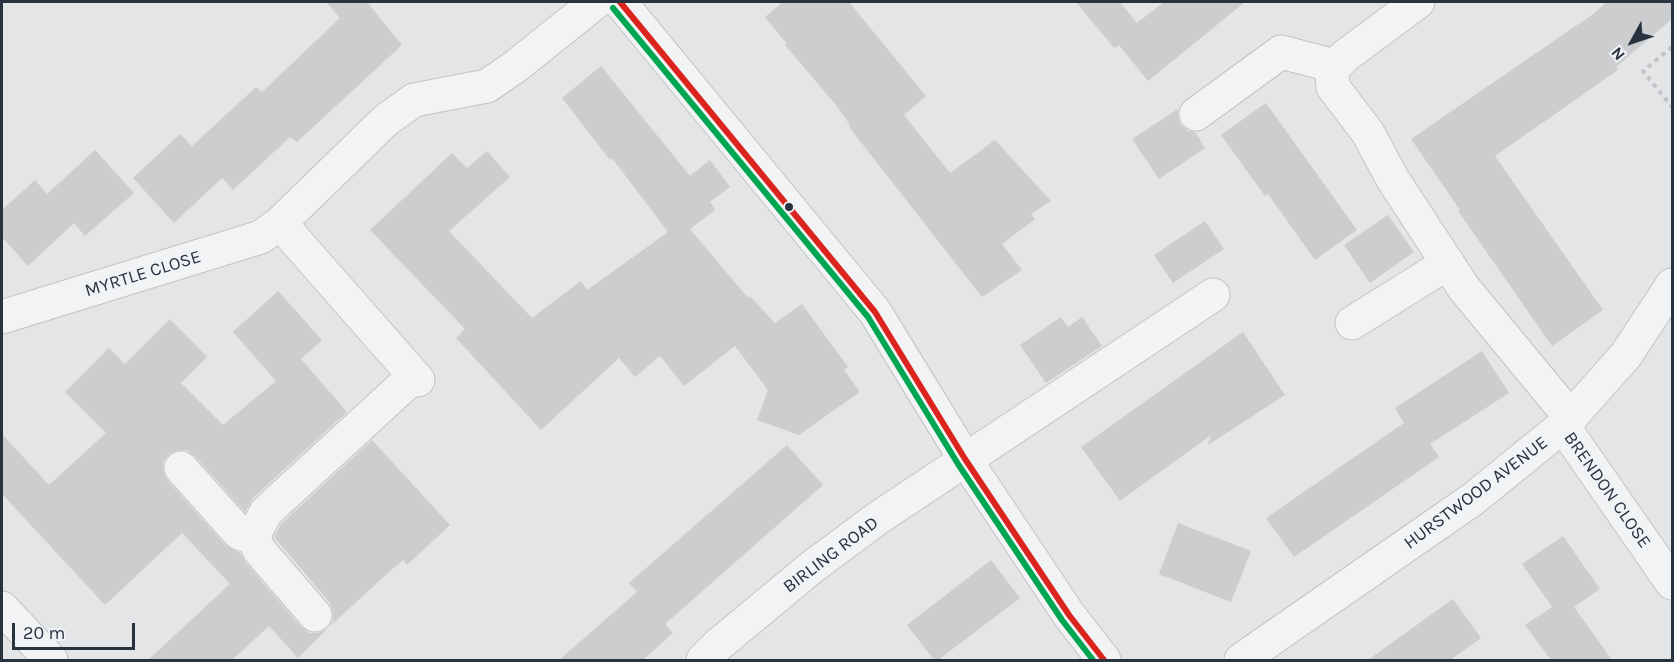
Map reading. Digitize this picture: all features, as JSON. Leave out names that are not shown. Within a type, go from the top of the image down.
[{"type":"street","name":"MYRTLE CLOSE","points":[[2,317],[261,237],[280,224],[386,120],[414,100],[487,86],[516,66],[596,2]]},
{"type":"street","points":[[620,2],[875,312],[965,459],[1069,615],[1104,660]]},
{"type":"street","points":[[1196,114],[1281,52],[1335,66],[1345,56],[1418,2]]},
{"type":"street","name":"BRENDON CLOSE","points":[[1335,66],[1332,76],[1333,87],[1368,133],[1392,178],[1463,287],[1567,422],[1672,583]]},
{"type":"street","points":[[280,224],[416,378],[266,512],[257,529],[254,538],[259,550],[315,615]]},
{"type":"street","points":[[1352,323],[1448,263]]},
{"type":"street","name":"HURSTWOOD AVENUE","points":[[1241,660],[1473,499],[1567,422],[1626,355],[1672,285]]},
{"type":"street","name":"BIRLING ROAD","points":[[703,660],[812,567],[878,518],[1213,295]]},
{"type":"street","points":[[181,468],[239,533],[254,538]]},
{"type":"street","points":[[2,608],[51,660]]},
{"type":"path","points":[[1672,47],[1643,71],[1672,107]]},
{"type":"building","points":[[326,2],[367,2],[402,45],[297,142],[290,137],[233,190],[222,178],[174,223],[133,178],[180,134],[192,146],[256,87],[262,92],[340,18]]},
{"type":"building","points":[[783,2],[849,2],[926,96],[904,115],[950,173],[995,140],[1051,201],[1031,214],[1035,219],[1002,244],[1022,270],[982,297],[849,127],[850,125],[836,105],[785,45],[787,44],[765,17]]},
{"type":"building","points":[[1076,2],[1120,2],[1137,23],[1164,2],[1245,2],[1148,81],[1119,45],[1114,48]]},
{"type":"building","points":[[1607,2],[1672,2],[1672,19],[1616,67],[1618,70],[1495,156],[1603,310],[1552,346],[1411,139],[1593,14]]},
{"type":"building","points":[[601,66],[690,176],[710,160],[730,187],[710,202],[715,210],[690,229],[748,298],[750,296],[775,323],[802,304],[848,367],[844,370],[860,392],[799,435],[757,420],[768,390],[735,346],[684,386],[660,356],[635,377],[619,358],[541,430],[456,338],[465,329],[370,230],[452,153],[467,168],[487,151],[510,177],[449,231],[532,318],[581,281],[587,290],[668,232],[612,158],[610,160],[562,98]]},
{"type":"building","points":[[1266,103],[1357,230],[1315,260],[1268,194],[1265,196],[1221,135]]},
{"type":"building","points":[[1178,109],[1181,125],[1188,131],[1195,132],[1205,148],[1159,179],[1132,139]]},
{"type":"building","points":[[95,150],[134,193],[85,236],[74,223],[28,266],[2,237],[2,210],[35,180],[47,194]]},
{"type":"building","points":[[1388,215],[1414,252],[1370,283],[1344,245]]},
{"type":"building","points":[[1205,221],[1224,249],[1173,283],[1154,255]]},
{"type":"building","points":[[278,291],[322,340],[301,359],[347,412],[253,498],[245,512],[187,450],[178,450],[169,454],[163,462],[163,471],[167,480],[225,545],[240,553],[245,562],[301,627],[309,633],[326,630],[298,658],[269,626],[232,660],[148,660],[230,584],[182,533],[105,605],[2,494],[2,434],[49,485],[106,433],[65,392],[109,348],[125,364],[170,319],[207,357],[181,383],[223,425],[276,381],[233,332]]},
{"type":"building","points":[[1061,317],[1068,327],[1082,317],[1102,346],[1046,383],[1020,345]]},
{"type":"building","points":[[1243,332],[1285,395],[1208,445],[1211,435],[1120,501],[1081,447]]},
{"type":"building","points":[[1482,351],[1509,393],[1430,444],[1439,457],[1294,557],[1266,518],[1404,423],[1395,408]]},
{"type":"building","points":[[372,440],[450,525],[407,565],[403,560],[329,627],[333,621],[330,603],[274,537],[281,524]]},
{"type":"building","points":[[787,445],[823,485],[665,624],[673,633],[643,660],[559,660],[637,592],[629,583]]},
{"type":"building","points":[[1178,523],[1251,551],[1231,602],[1159,574]]},
{"type":"building","points":[[1563,536],[1600,589],[1574,607],[1612,660],[1551,660],[1525,625],[1552,607],[1522,564]]},
{"type":"building","points":[[991,560],[1020,598],[938,660],[934,660],[907,625]]},
{"type":"building","points":[[1453,599],[1481,638],[1450,660],[1368,660]]},
{"type":"transit line","points":[[620,2],[875,312],[965,459],[1069,615],[1104,660]]},
{"type":"transit line","points":[[613,8],[868,317],[958,464],[1062,620],[1093,660]]}]
